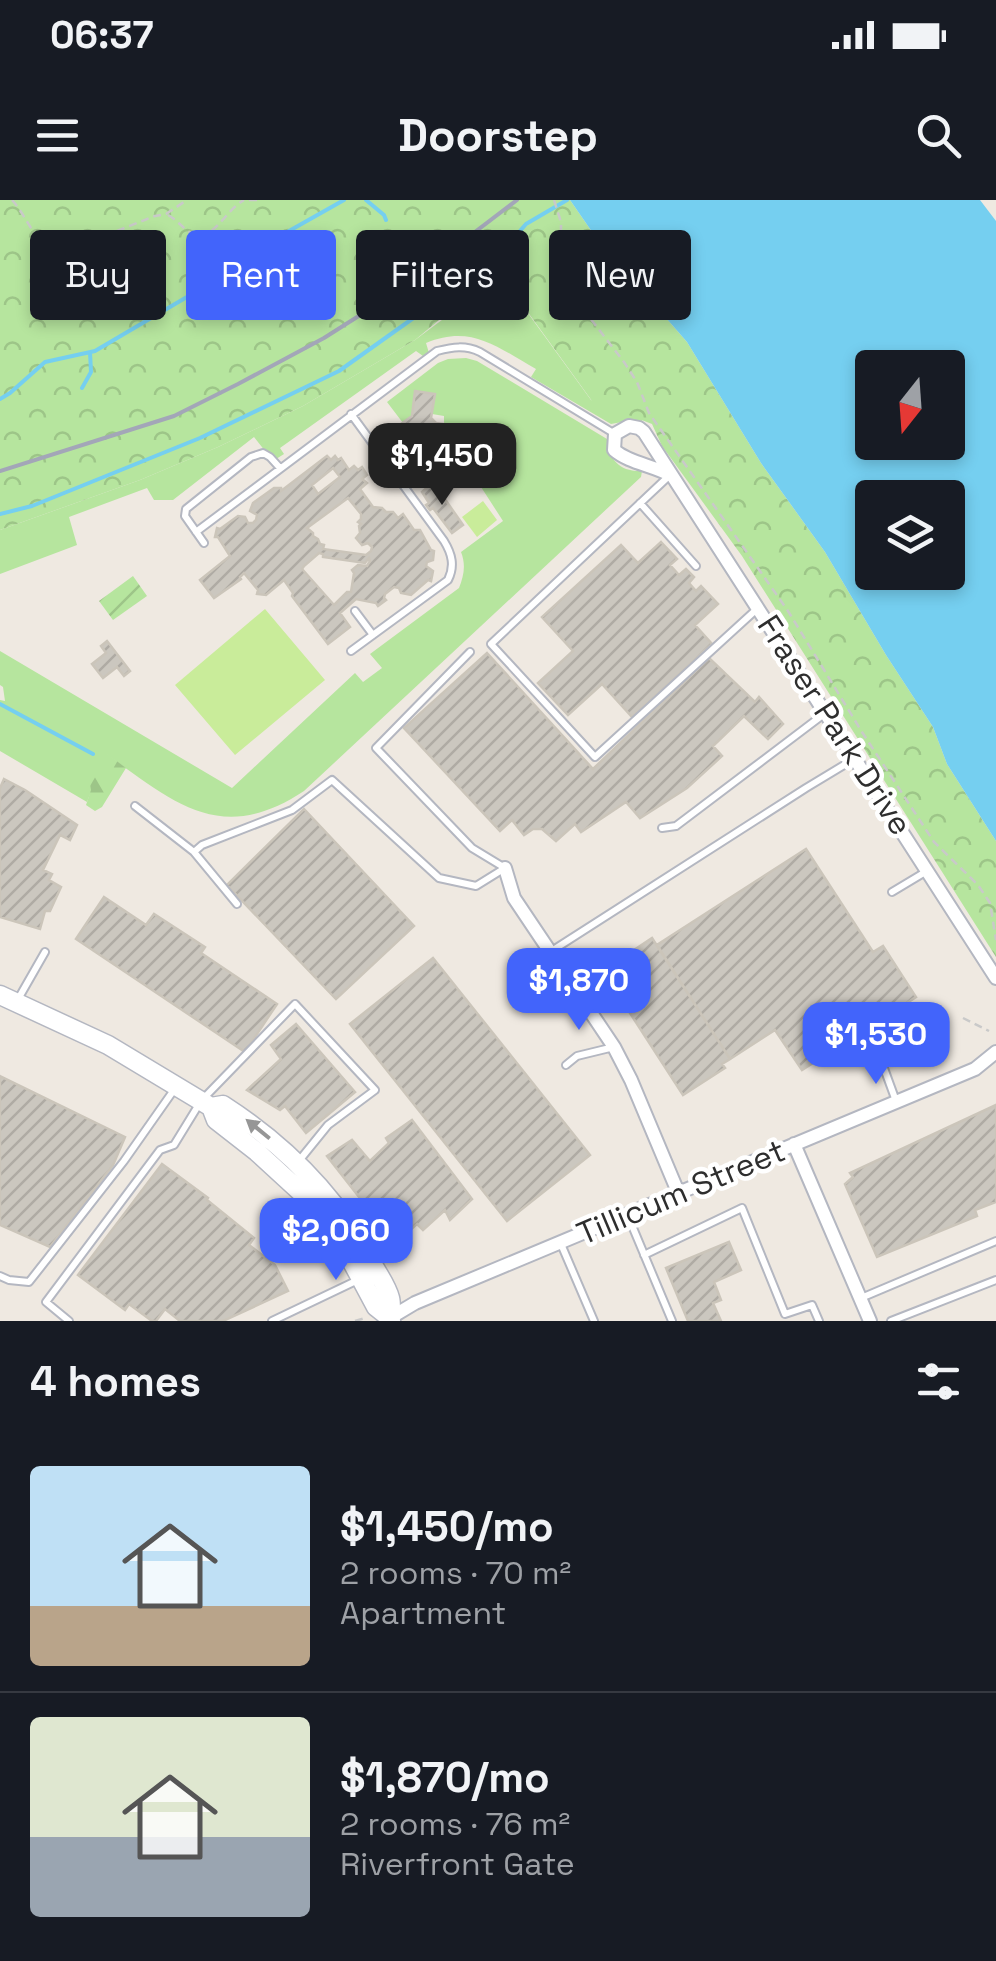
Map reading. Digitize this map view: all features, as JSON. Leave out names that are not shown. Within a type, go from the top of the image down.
[{"type":"street","name":"Fraser Park Drive","points":[[615,434],[629,426],[644,432],[996,978]]},
{"type":"street","points":[[615,434],[614,450],[625,459],[651,465],[670,475]]},
{"type":"street","points":[[505,868],[514,898],[614,1047],[678,1192]]},
{"type":"street","points":[[8,999],[108,1046],[206,1104],[216,1120],[305,1196],[345,1250],[376,1307],[390,1320]]},
{"type":"street","name":"Tillicum Street","points":[[390,1320],[415,1303],[975,1069],[996,1052]]},
{"type":"street","points":[[206,1104],[223,1104],[243,1118],[328,1194],[356,1234],[391,1300],[390,1320]]},
{"type":"street","points":[[794,1144],[870,1321]]},
{"type":"lane","points":[[196,532],[437,351],[468,347],[615,434]]},
{"type":"lane","points":[[351,414],[444,542],[452,561],[448,580],[351,652]]},
{"type":"lane","points":[[204,543],[185,516],[186,508],[251,457],[262,453],[280,468]]},
{"type":"lane","points":[[670,475],[491,644],[595,757],[759,607]]},
{"type":"lane","points":[[640,503],[696,566]]},
{"type":"lane","points":[[356,611],[373,635]]},
{"type":"lane","points":[[194,852],[202,845],[292,810],[332,780],[438,878],[476,886],[505,868],[472,848],[376,748],[470,652]]},
{"type":"lane","points":[[662,828],[676,826],[825,714]]},
{"type":"lane","points":[[550,952],[856,758]]},
{"type":"lane","points":[[135,806],[194,852],[237,904]]},
{"type":"lane","points":[[892,892],[928,870]]},
{"type":"lane","points":[[8,999],[45,952]]},
{"type":"lane","points":[[69,1321],[46,1302],[160,1150],[174,1145],[295,1004],[375,1090],[328,1125],[297,1163]]},
{"type":"lane","points":[[566,1066],[577,1056],[614,1047]]},
{"type":"lane","points":[[880,1060],[896,1102]]},
{"type":"lane","points":[[0,1276],[29,1282],[177,1086]]},
{"type":"lane","points":[[644,1255],[742,1208],[786,1314],[812,1305],[820,1321]]},
{"type":"lane","points":[[627,1214],[672,1321]]},
{"type":"lane","points":[[860,1298],[996,1241]]},
{"type":"lane","points":[[560,1243],[594,1321]]},
{"type":"lane","points":[[272,1321],[361,1278]]},
{"type":"lane","points":[[891,1321],[996,1280]]},
{"type":"path","points":[[12,200],[36,236],[56,248],[166,214],[187,200]]},
{"type":"path","points":[[166,214],[188,233],[202,236],[215,230],[230,210],[246,200],[257,200]]},
{"type":"path","points":[[554,200],[561,222],[561,271],[566,287],[624,362],[642,393],[648,413],[788,611],[934,842],[978,885],[990,904],[996,940]]},
{"type":"path","points":[[962,1018],[989,1031]]},
{"type":"path","points":[[355,1321],[365,1318]]},
{"type":"green space","points":[[0,200],[570,200],[591,230],[549,230],[549,320],[668,320],[687,342],[761,463],[825,552],[933,727],[947,764],[996,841],[996,957],[742,556],[662,446],[652,424],[592,401],[529,314],[529,230],[356,230],[356,320],[439,320],[415,340],[303,406],[218,447],[140,480],[0,530]]},
{"type":"green space","points":[[529,315],[591,400],[643,416],[642,421],[611,424],[531,377],[536,369],[496,346],[470,337],[442,338],[426,343],[429,353],[423,356],[416,351],[280,448],[284,454],[273,461],[254,437],[173,500],[154,500],[147,488],[69,517],[77,545],[0,574],[0,530],[140,480],[218,447],[303,406],[442,320],[529,320]]},
{"type":"green space","points":[[466,358],[607,439],[617,463],[642,471],[641,477],[304,791],[274,807],[248,815],[223,816],[177,802],[106,754],[87,802],[0,751],[0,700],[5,701],[0,685],[0,651],[232,788],[355,673],[363,682],[382,668],[370,654],[459,588],[464,570],[461,552],[503,521],[472,473],[474,451],[469,441],[457,439],[444,424],[444,416],[432,414],[434,394],[415,392],[412,416],[403,423],[387,402],[438,363]]},
{"type":"green space","points":[[433,446],[457,451],[458,473],[452,476],[422,472],[417,467],[419,456]]},
{"type":"green space","points":[[483,501],[497,520],[477,537],[462,517]]},
{"type":"green space","points":[[133,576],[147,596],[113,620],[99,601]]},
{"type":"green space","points":[[265,609],[325,680],[235,755],[175,685]]},
{"type":"green space","points":[[106,753],[126,768],[102,807],[95,811],[86,805],[91,790],[88,771]]},
{"type":"water","points":[[570,200],[980,200],[996,221],[996,841],[947,764],[933,727],[825,552],[761,463],[687,342],[668,320],[691,320],[691,230],[591,230]]},
{"type":"building","points":[[415,391],[435,394],[431,418],[436,423],[459,426],[456,445],[434,442],[401,468],[392,458],[389,460],[379,440],[412,416]]},
{"type":"building","points":[[327,456],[331,460],[335,456],[341,458],[349,470],[362,467],[367,475],[362,479],[367,483],[360,489],[373,507],[393,512],[398,518],[403,514],[434,551],[433,560],[426,566],[433,571],[431,581],[411,595],[394,587],[378,606],[356,599],[340,613],[350,627],[328,644],[284,580],[266,595],[257,594],[244,573],[214,598],[200,580],[230,556],[215,537],[217,528],[238,516],[253,523],[257,515],[250,511],[253,503],[274,488],[281,491]],"holes":[[[333,468],[340,477],[318,494],[312,485]],[[348,498],[361,514],[356,538],[362,545],[368,543],[371,551],[366,555],[323,549],[324,545],[307,528]],[[319,553],[323,557],[370,561],[367,566],[358,565],[352,570],[351,592],[334,605],[302,569]]]},
{"type":"building","points":[[433,482],[463,525],[452,533],[433,508],[430,510],[426,505],[429,503],[422,492]]},
{"type":"building","points":[[661,542],[677,559],[670,565],[679,575],[686,569],[694,577],[689,583],[696,591],[701,586],[718,604],[695,625],[712,644],[632,717],[602,684],[568,715],[538,683],[573,651],[542,617],[621,545],[638,563]]},
{"type":"building","points":[[107,641],[130,671],[124,676],[117,667],[103,678],[92,664],[106,653],[101,646]]},
{"type":"building","points":[[487,653],[593,769],[709,658],[755,702],[759,697],[783,724],[768,739],[744,716],[713,746],[722,756],[687,788],[640,818],[626,802],[581,832],[575,824],[556,841],[542,829],[524,835],[512,820],[500,831],[404,728]]},
{"type":"building","points":[[4,779],[77,825],[70,840],[60,835],[43,870],[52,874],[49,880],[61,887],[50,911],[45,911],[40,929],[0,917],[0,788]]},
{"type":"building","points":[[304,809],[414,926],[336,999],[227,885]]},
{"type":"building","points":[[806,849],[873,952],[883,946],[916,997],[802,1070],[775,1030],[730,1059],[657,945]]},
{"type":"building","points":[[104,897],[146,925],[154,914],[205,947],[201,953],[277,1004],[245,1052],[76,939]]},
{"type":"building","points":[[652,938],[730,1059],[722,1064],[725,1068],[683,1095],[595,959],[609,950],[616,962]]},
{"type":"building","points":[[433,958],[590,1155],[507,1221],[350,1024]]},
{"type":"building","points":[[296,1024],[355,1092],[306,1133],[285,1106],[280,1110],[247,1090],[281,1059],[271,1045]]},
{"type":"building","points":[[0,1076],[125,1137],[113,1165],[50,1247],[0,1225]]},
{"type":"building","points":[[996,1105],[996,1202],[975,1210],[977,1216],[877,1257],[845,1184],[853,1177],[850,1173]]},
{"type":"building","points":[[412,1120],[472,1199],[450,1220],[445,1210],[423,1230],[417,1224],[395,1243],[327,1156],[352,1140],[370,1161],[389,1143],[386,1138]]},
{"type":"building","points":[[162,1164],[254,1238],[249,1245],[275,1265],[288,1291],[223,1321],[180,1321],[165,1309],[152,1321],[129,1304],[125,1310],[78,1275]]},
{"type":"building","points":[[729,1242],[741,1270],[714,1282],[721,1300],[713,1303],[721,1321],[688,1321],[666,1268]]},
{"type":"waterway","points":[[0,399],[45,362],[95,351],[192,294],[243,272],[273,240],[344,200]]},
{"type":"waterway","points":[[366,200],[386,220]]},
{"type":"waterway","points":[[0,514],[32,506],[200,438],[339,371],[495,260],[526,224],[567,200]]},
{"type":"waterway","points":[[82,388],[91,372],[90,352]]},
{"type":"waterway","points":[[0,704],[93,754]]},
{"type":"railway","points":[[0,471],[174,416],[238,384],[324,338],[395,293],[517,200]]}]
